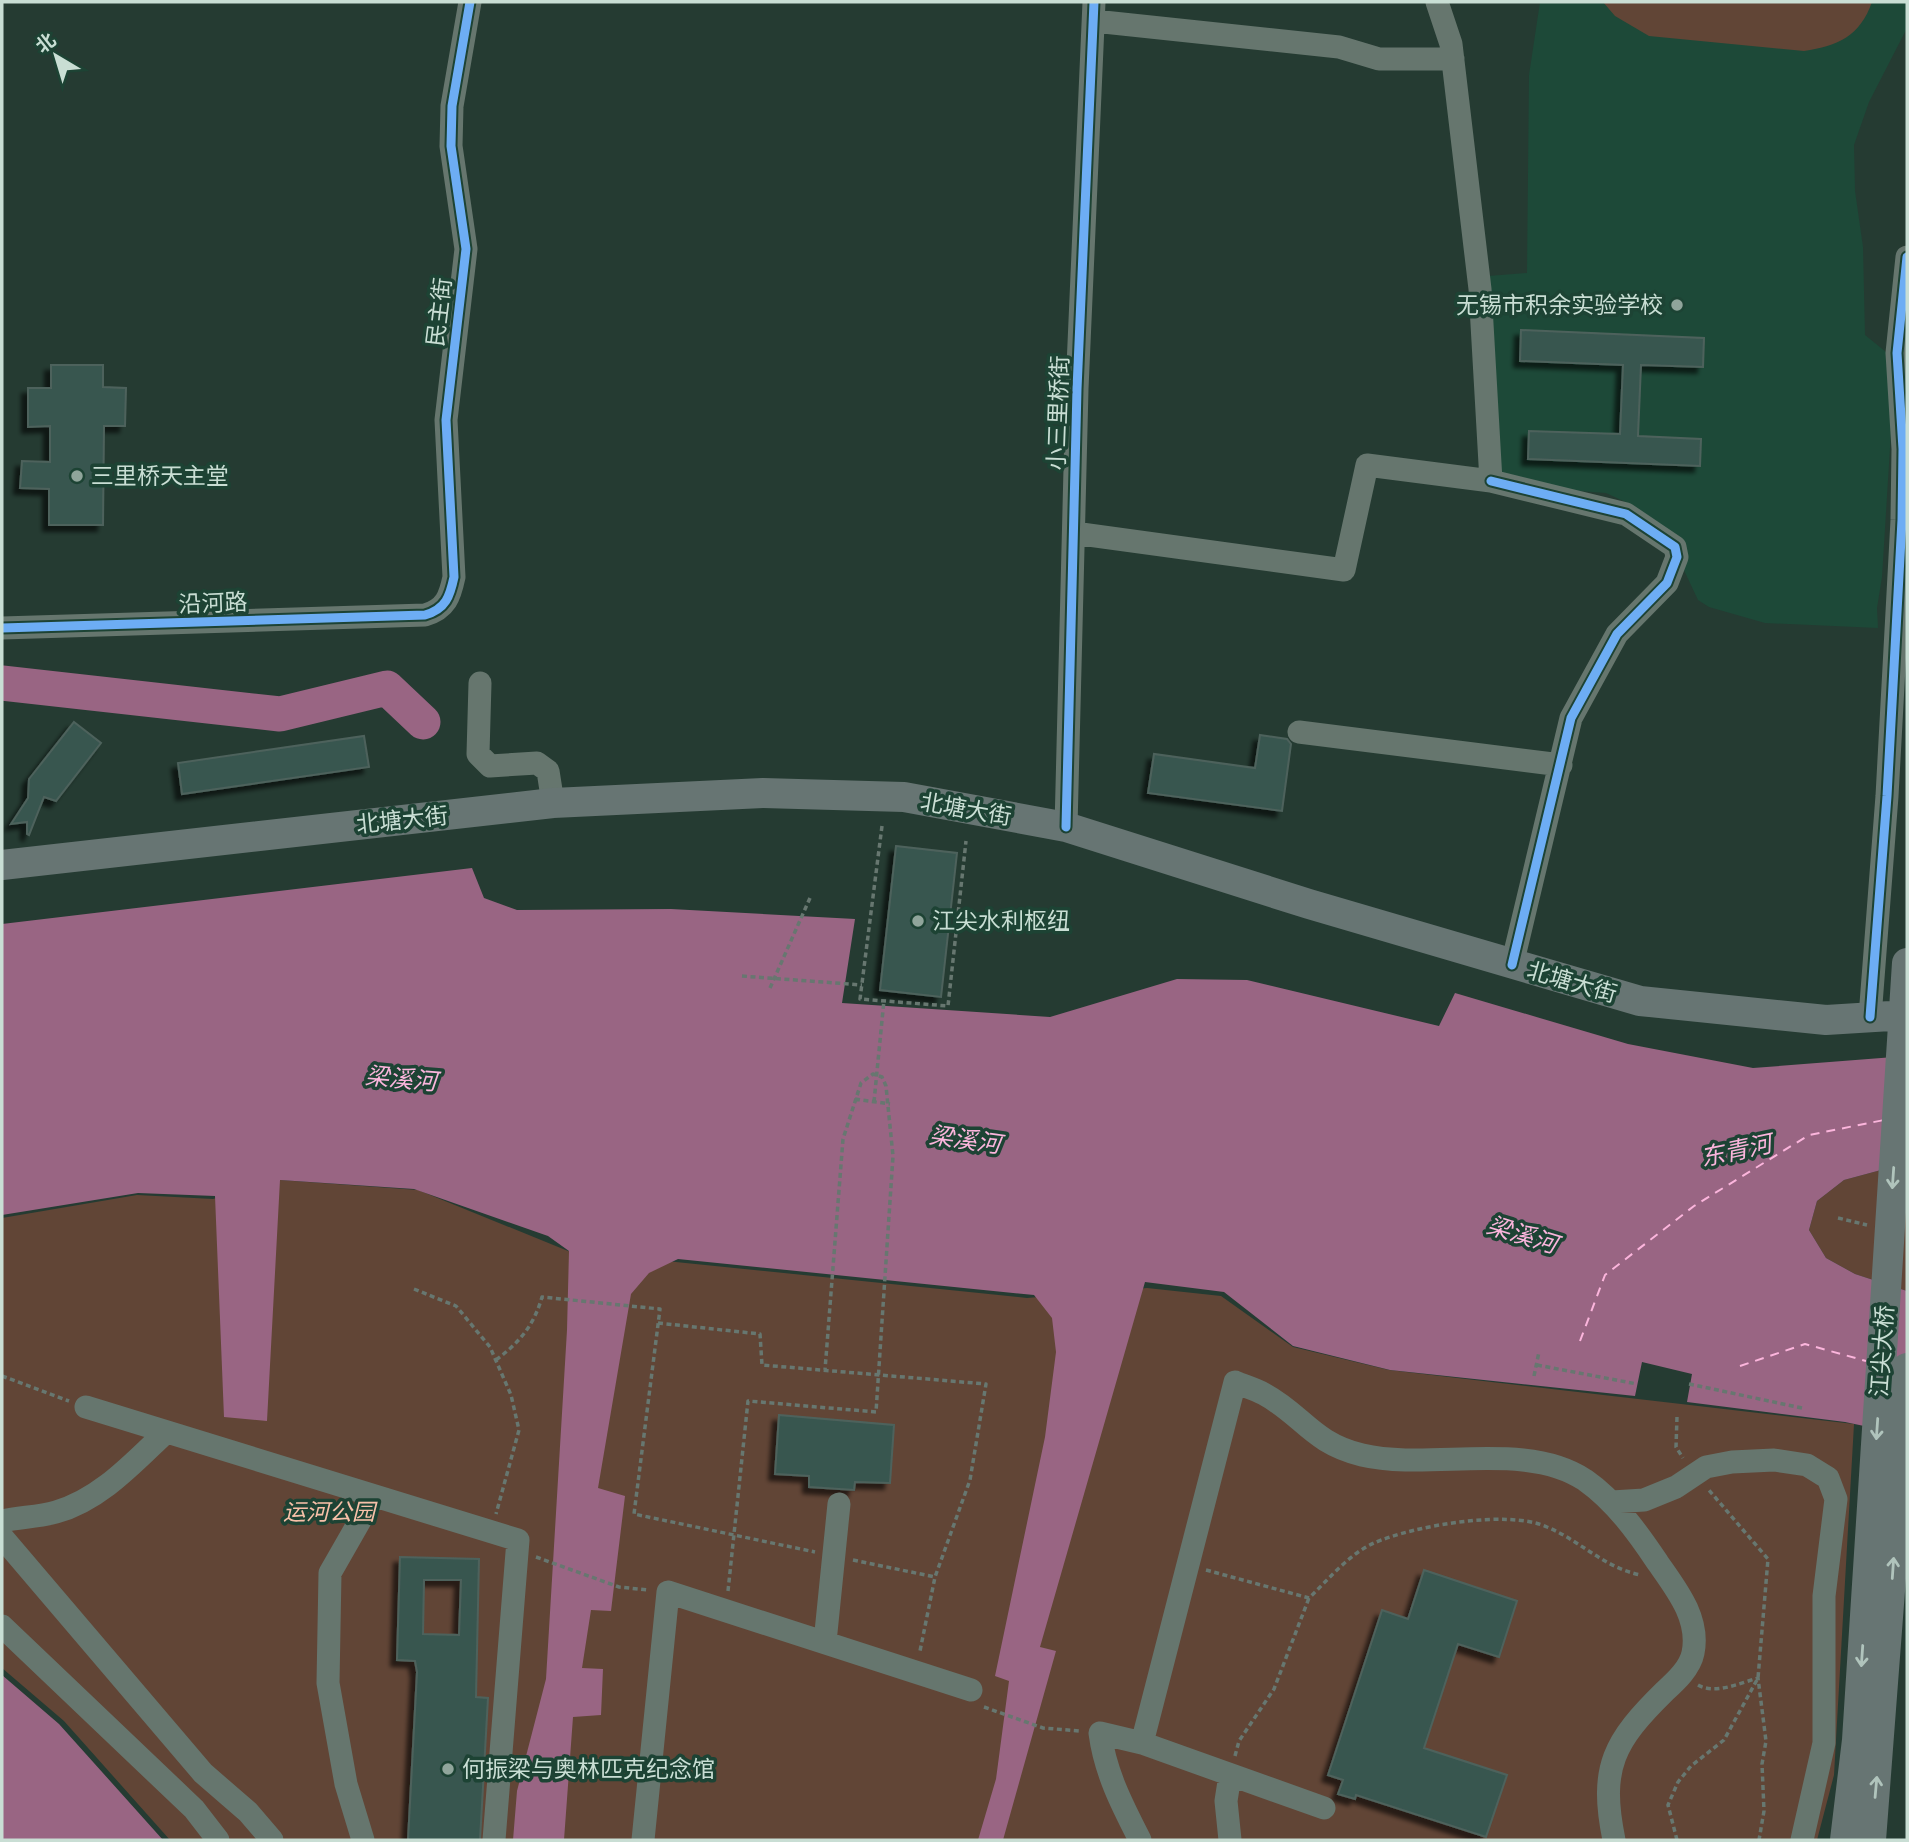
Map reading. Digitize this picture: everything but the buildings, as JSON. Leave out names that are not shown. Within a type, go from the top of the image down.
[{"type":"main road","name":"北塘大街","points":[[2,865],[552,803],[764,793],[904,797],[1066,827],[1511,965],[1640,1001],[1826,1020],[1907,1014]]},
{"type":"main road","name":"江尖大桥","points":[[1869,1737],[1907,963]]},
{"type":"main road","name":"江尖大桥","points":[[1869,1737],[1907,1368]]},
{"type":"main road","points":[[1845,1840],[1869,1737]]},
{"type":"main road","points":[[1869,1737],[1871,1840]]},
{"type":"street","name":"民主街","points":[[425,615],[438,611],[449,598],[454,577],[446,420],[466,249],[451,146],[452,106],[470,2]]},
{"type":"street","points":[[1437,2],[1453,60],[1480,289],[1491,481]]},
{"type":"street","points":[[1094,11],[1339,47],[1379,59],[1453,60]]},
{"type":"street","name":"小三里桥街","points":[[1066,827],[1094,11]]},
{"type":"street","points":[[1870,1017],[1887,796],[1902,520],[1903,449],[1897,353],[1907,257]]},
{"type":"street","points":[[1074,533],[1344,570],[1367,465],[1491,481],[1626,514],[1675,547],[1677,557],[1667,583],[1617,634],[1571,718],[1511,965]]},
{"type":"street","name":"沿河路","points":[[2,628],[425,615]]},
{"type":"street","points":[[480,683],[478,754],[490,766],[537,763],[548,771],[552,803]]},
{"type":"street","points":[[1299,732],[1561,765]]},
{"type":"street","points":[[1142,1743],[1235,1382],[1265,1395],[1326,1443],[1362,1455],[1405,1461],[1517,1460],[1547,1465],[1583,1479],[1612,1502],[1682,1597],[1695,1632],[1693,1656],[1681,1676],[1632,1725],[1613,1754],[1609,1783],[1614,1840]]},
{"type":"street","points":[[86,1407],[518,1540],[494,1840]]},
{"type":"street","points":[[2,1521],[56,1512],[86,1499],[121,1474],[166,1432]]},
{"type":"street","points":[[1612,1502],[1644,1500],[1676,1487],[1706,1467],[1732,1462],[1774,1460],[1807,1465],[1828,1478],[1836,1499],[1824,1596],[1824,1743],[1802,1840]]},
{"type":"street","points":[[363,1840],[346,1784],[328,1684],[330,1573],[374,1496]]},
{"type":"street","points":[[825,1642],[839,1504]]},
{"type":"street","points":[[2,1536],[203,1773],[248,1812],[272,1840]]},
{"type":"street","points":[[643,1840],[668,1592],[916,1672],[978,1699]]},
{"type":"street","points":[[2,1626],[194,1809],[218,1840]]},
{"type":"street","points":[[1140,1840],[1118,1796],[1103,1756],[1100,1732],[1142,1743],[1324,1808]]},
{"type":"street","points":[[1230,1774],[1226,1801],[1230,1840]]},
{"type":"path","points":[[882,826],[860,999],[948,1006],[966,841]]},
{"type":"path","points":[[770,988],[810,898]]},
{"type":"path","points":[[742,976],[862,985]]},
{"type":"path","points":[[874,1101],[884,1000]]},
{"type":"path","points":[[726,1610],[748,1401],[876,1412],[892,1170],[890,1104],[882,1077],[873,1074],[861,1083],[843,1139],[825,1370]]},
{"type":"path","points":[[855,1099],[890,1104]]},
{"type":"path","points":[[414,1289],[456,1306],[490,1347],[511,1395],[519,1430],[491,1532]]},
{"type":"path","points":[[496,1360],[515,1346],[535,1321],[542,1297],[660,1309],[635,1514],[935,1577]]},
{"type":"path","points":[[658,1323],[760,1334],[762,1365],[986,1384],[970,1480],[935,1577],[916,1672]]},
{"type":"path","points":[[1534,1376],[1539,1352]]},
{"type":"path","points":[[1537,1365],[1637,1384]]},
{"type":"path","points":[[2,1376],[86,1407]]},
{"type":"path","points":[[1689,1384],[1802,1408]]},
{"type":"path","points":[[1677,1417],[1676,1447],[1695,1474],[1768,1559],[1758,1678],[1766,1741],[1762,1764],[1764,1811],[1759,1840]]},
{"type":"path","points":[[1230,1774],[1239,1741],[1274,1689],[1309,1598],[1355,1555],[1374,1543],[1473,1520],[1510,1518],[1545,1525],[1623,1572],[1643,1575],[1663,1570]]},
{"type":"path","points":[[538,1559],[619,1587],[668,1592]]},
{"type":"path","points":[[1188,1565],[1309,1598]]},
{"type":"path","points":[[1681,1676],[1705,1690],[1758,1678]]},
{"type":"path","points":[[1676,1840],[1668,1805],[1678,1782],[1691,1766],[1724,1740],[1758,1678]]},
{"type":"path","points":[[978,1699],[1043,1728],[1100,1732]]},
{"type":"shaded area","name":"无锡市积余实验学校","points":[[1540,2],[1907,2],[1906,30],[1869,102],[1854,145],[1855,191],[1863,247],[1865,335],[1886,352],[1895,367],[1882,577],[1877,608],[1878,628],[1765,623],[1709,607],[1698,600],[1682,566],[1632,505],[1606,493],[1520,487],[1498,469],[1488,276],[1527,273],[1529,75]]},
{"type":"green space","points":[[1603,2],[1872,2],[1861,23],[1846,37],[1827,46],[1804,51],[1649,36],[1615,16]]},
{"type":"green space","points":[[1907,1163],[1907,1291],[1855,1274],[1826,1258],[1809,1230],[1817,1201],[1844,1180]]},
{"type":"green space","name":"运河公园","points":[[280,1180],[418,1190],[568,1251],[1027,1298],[1147,1288],[1221,1296],[1293,1347],[1389,1370],[1854,1424],[1834,1775],[1817,1840],[170,1840],[64,1721],[2,1668],[2,1218],[137,1195],[213,1199]]},
{"type":"water","points":[[472,868],[484,898],[517,910],[671,909],[855,919],[842,1003],[1050,1017],[1177,979],[1247,980],[1439,1026],[1455,993],[1628,1044],[1753,1068],[1907,1056],[1907,1163],[1844,1180],[1817,1201],[1809,1230],[1826,1258],[1855,1274],[1907,1291],[1907,1435],[1845,1422],[1687,1402],[1692,1374],[1642,1362],[1635,1396],[1390,1370],[1293,1346],[1224,1292],[1145,1282],[1040,1647],[1056,1651],[1003,1840],[978,1840],[996,1779],[1009,1681],[995,1676],[1045,1437],[1056,1352],[1052,1318],[1034,1295],[678,1259],[649,1273],[631,1294],[598,1488],[625,1496],[611,1611],[591,1610],[582,1668],[603,1669],[601,1715],[573,1717],[564,1840],[513,1840],[517,1791],[546,1679],[567,1330],[569,1251],[548,1236],[414,1189],[280,1180],[267,1421],[224,1417],[215,1196],[138,1193],[2,1215],[2,924]]},
{"type":"water","points":[[2,1675],[59,1724],[163,1840],[2,1840]]},
{"type":"waterway","points":[[2,683],[280,714],[387,688],[423,722]]},
{"type":"ferry route","points":[[1580,1341],[1605,1275],[1694,1206],[1809,1135],[1884,1120]]},
{"type":"ferry route","points":[[1740,1366],[1805,1344],[1866,1361]]},
{"type":"cycle path","points":[[2,628],[425,615],[438,609],[446,601],[454,577],[446,420],[466,249],[451,146],[452,106],[470,2]]},
{"type":"cycle path","points":[[1066,827],[1077,389],[1094,2]]},
{"type":"cycle path","points":[[1870,1017],[1887,796],[1902,520],[1903,449],[1897,353],[1907,257]]},
{"type":"cycle path","points":[[1491,481],[1626,514],[1675,547],[1677,557],[1667,583],[1617,634],[1571,718],[1512,965]]},
{"type":"place","name":"无锡市积余实验学校","points":[[1677,305]]},
{"type":"place","name":"三里桥天主堂","points":[[77,476]]},
{"type":"place","name":"江尖水利枢纽","points":[[918,921]]},
{"type":"place","name":"何振梁与奥林匹克纪念馆","points":[[448,1769]]},
{"type":"water label","name":"梁溪河","points":[[401,1079]]},
{"type":"water label","name":"梁溪河","points":[[965,1140]]},
{"type":"water label","name":"东青河","points":[[1736,1151]]},
{"type":"water label","name":"梁溪河","points":[[1522,1235]]}]
